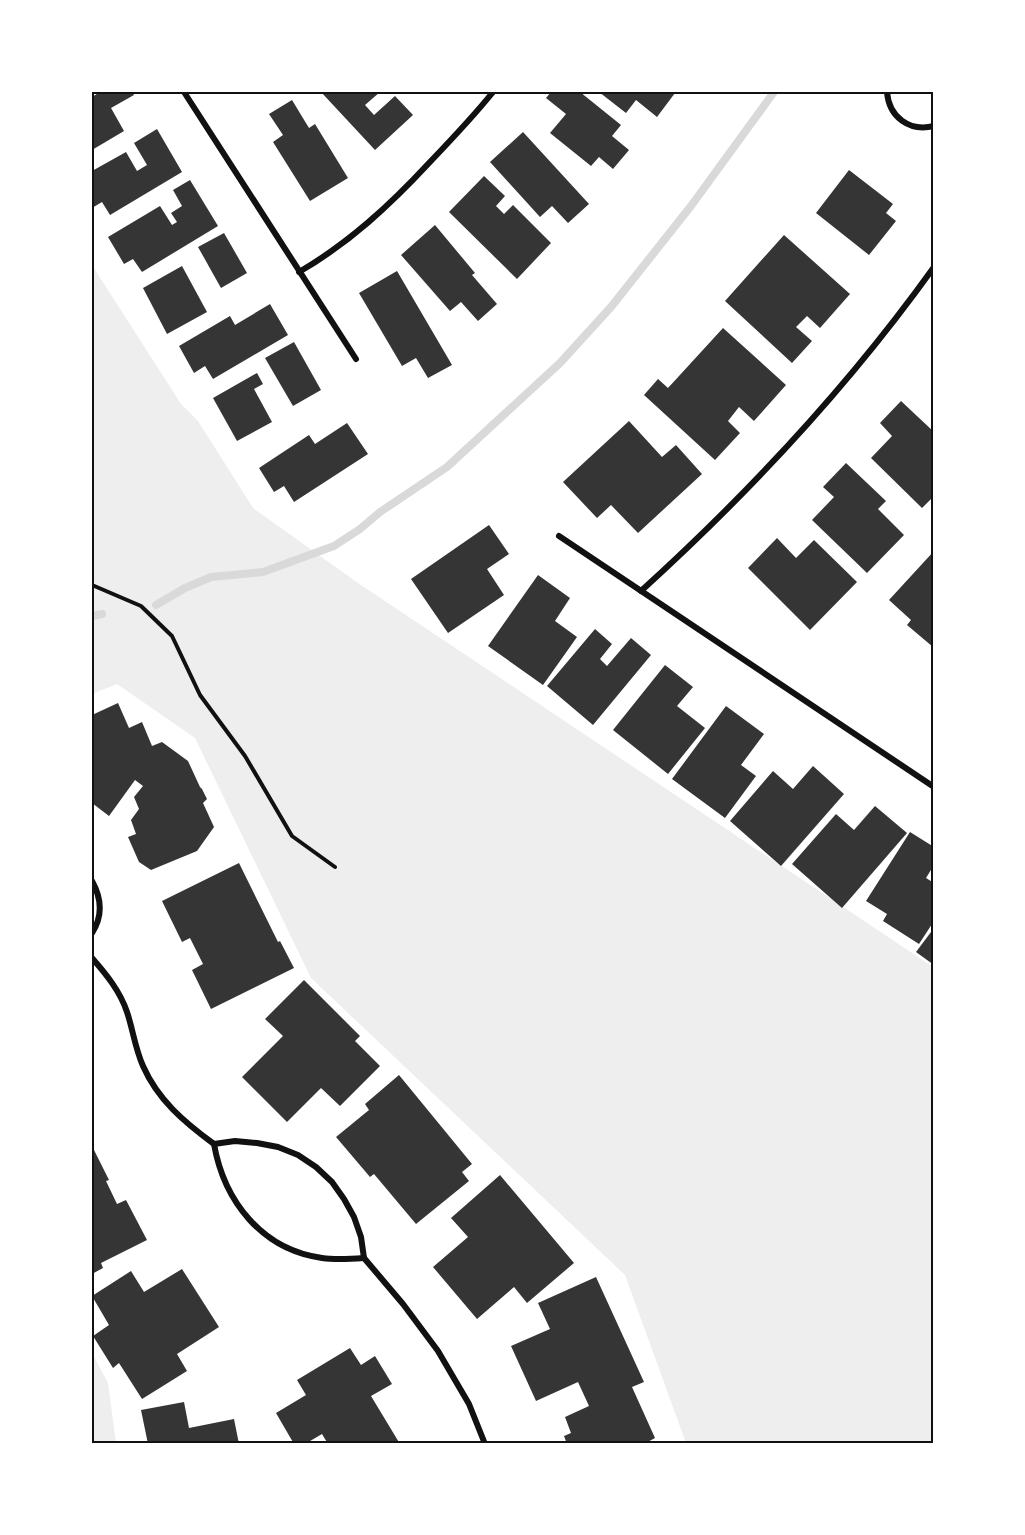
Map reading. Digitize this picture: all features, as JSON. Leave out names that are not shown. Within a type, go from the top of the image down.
[{"type":"street","points":[[184,92],[356,360]]},
{"type":"street","points":[[299,272],[334,250],[369,222],[452,140],[493,92]]},
{"type":"street","points":[[887,92],[892,111],[901,121],[913,127],[933,126]]},
{"type":"street","points":[[641,591],[731,506],[830,400],[882,336],[933,267]]},
{"type":"street","points":[[559,536],[933,787]]},
{"type":"street","points":[[92,882],[100,901],[100,914],[97,926],[92,933]]},
{"type":"street","points":[[92,958],[118,991],[143,1065],[151,1082],[173,1112],[214,1144],[257,1143],[278,1147],[298,1155],[332,1182],[354,1217],[361,1238],[364,1258],[404,1304],[438,1351],[469,1404],[485,1443]]},
{"type":"street","points":[[214,1144],[218,1164],[234,1201],[261,1231],[278,1243],[320,1258],[342,1260],[364,1258]]},
{"type":"path","points":[[92,585],[141,606],[172,636],[200,695],[244,756],[292,836],[335,867]]},
{"type":"shaded area","points":[[92,265],[181,404],[198,421],[253,508],[358,583],[933,967],[933,1443],[686,1443],[625,1275],[311,978],[195,738],[117,684],[92,694]]},
{"type":"shaded area","points":[[92,1353],[108,1383],[116,1443],[92,1443]]},
{"type":"building","points":[[100,92],[132,92],[134,95],[111,108],[124,131],[92,150],[92,97]]},
{"type":"building","points":[[321,92],[380,92],[365,105],[374,115],[395,96],[413,115],[375,150]]},
{"type":"building","points":[[551,92],[580,92],[621,125],[612,136],[629,150],[613,169],[599,157],[591,166],[550,133],[566,114],[546,98]]},
{"type":"building","points":[[599,92],[675,93],[657,117],[636,100],[626,113]]},
{"type":"building","points":[[292,100],[309,128],[315,124],[348,178],[310,201],[273,142],[283,135],[269,114]]},
{"type":"building","points":[[157,129],[182,172],[110,215],[102,202],[92,208],[92,171],[126,152],[137,171],[147,165],[134,143]]},
{"type":"building","points":[[523,132],[589,204],[568,223],[552,206],[540,217],[490,162]]},
{"type":"building","points":[[849,170],[893,204],[886,213],[896,221],[869,255],[816,213]]},
{"type":"building","points":[[484,176],[505,196],[496,206],[504,214],[513,205],[551,243],[517,279],[449,212]]},
{"type":"building","points":[[190,180],[218,226],[142,272],[133,259],[124,264],[108,237],[160,206],[172,225],[177,222],[171,213],[182,206],[173,190]]},
{"type":"building","points":[[435,225],[475,273],[472,275],[497,304],[478,321],[461,302],[450,311],[401,255]]},
{"type":"building","points":[[224,233],[247,273],[221,288],[198,247]]},
{"type":"building","points":[[784,235],[850,294],[820,328],[807,316],[796,327],[812,341],[792,363],[725,301]]},
{"type":"building","points":[[182,266],[207,312],[167,334],[143,288]]},
{"type":"building","points":[[397,271],[452,365],[428,378],[416,358],[402,366],[359,293]]},
{"type":"building","points":[[270,304],[288,335],[213,379],[205,366],[194,373],[179,346],[230,316],[235,325]]},
{"type":"building","points":[[723,328],[786,385],[754,421],[739,407],[728,421],[740,433],[715,460],[644,395],[658,379],[668,388]]},
{"type":"building","points":[[294,342],[321,390],[293,406],[265,358]]},
{"type":"building","points":[[257,373],[263,384],[254,389],[272,422],[237,441],[213,398]]},
{"type":"building","points":[[901,401],[934,432],[934,496],[922,508],[871,458],[892,436],[880,423]]},
{"type":"building","points":[[629,421],[662,457],[676,445],[702,474],[638,533],[611,505],[597,518],[563,482]]},
{"type":"building","points":[[347,423],[368,454],[294,502],[284,486],[274,492],[259,468],[309,435],[315,444]]},
{"type":"building","points":[[846,463],[886,501],[878,509],[904,535],[867,573],[812,520],[834,497],[823,487]]},
{"type":"building","points":[[489,525],[509,554],[487,569],[504,595],[448,633],[411,579]]},
{"type":"building","points":[[777,538],[796,558],[814,540],[857,582],[810,630],[748,568]]},
{"type":"building","points":[[934,551],[933,647],[907,625],[911,620],[889,600]]},
{"type":"building","points":[[538,575],[570,598],[555,621],[577,637],[543,685],[488,646]]},
{"type":"building","points":[[595,629],[612,644],[600,659],[607,666],[631,638],[651,655],[593,725],[547,686]]},
{"type":"building","points":[[665,665],[693,687],[677,706],[705,728],[668,774],[613,730]]},
{"type":"building","points":[[118,703],[129,728],[142,722],[152,746],[162,742],[188,761],[207,799],[203,803],[214,827],[197,851],[151,870],[139,862],[128,837],[136,834],[131,820],[139,809],[134,797],[143,786],[135,780],[109,816],[92,803],[92,715]]},
{"type":"building","points":[[726,706],[764,734],[741,765],[756,776],[725,818],[672,779]]},
{"type":"building","points":[[813,766],[844,794],[781,866],[730,821],[773,771],[793,789]]},
{"type":"building","points":[[875,806],[907,833],[842,908],[792,864],[836,814],[854,830]]},
{"type":"building","points":[[910,832],[934,847],[934,865],[926,878],[934,883],[934,921],[919,944],[883,921],[887,914],[866,901]]},
{"type":"building","points":[[239,863],[278,942],[280,941],[294,968],[211,1009],[192,970],[203,964],[190,938],[182,942],[162,901]]},
{"type":"building","points":[[934,928],[934,965],[916,952]]},
{"type":"building","points":[[304,980],[360,1036],[355,1041],[380,1066],[340,1106],[321,1088],[287,1122],[242,1077],[283,1036],[265,1019]]},
{"type":"building","points":[[399,1075],[472,1164],[462,1172],[469,1181],[416,1224],[374,1174],[370,1177],[336,1137],[369,1110],[365,1104]]},
{"type":"building","points":[[92,1146],[109,1180],[106,1181],[117,1204],[126,1200],[147,1240],[101,1263],[103,1268],[92,1274]]},
{"type":"building","points":[[500,1175],[574,1263],[527,1303],[514,1287],[477,1319],[433,1267],[468,1237],[451,1218]]},
{"type":"building","points":[[182,1269],[219,1327],[177,1354],[187,1371],[142,1399],[119,1363],[113,1368],[93,1336],[109,1325],[92,1296],[131,1271],[144,1292]]},
{"type":"building","points":[[596,1277],[644,1382],[632,1387],[655,1438],[644,1444],[567,1444],[564,1436],[571,1433],[565,1417],[589,1406],[578,1382],[536,1401],[511,1346],[550,1329],[538,1303]]},
{"type":"building","points":[[350,1348],[361,1365],[375,1356],[392,1384],[371,1396],[400,1444],[328,1444],[322,1434],[305,1444],[294,1444],[276,1413],[306,1395],[297,1380]]},
{"type":"building","points":[[184,1402],[189,1428],[234,1419],[239,1444],[148,1444],[141,1410]]},
{"type":"waterway","points":[[156,605],[185,588],[211,577],[263,572],[334,546],[447,467],[560,363],[611,307],[691,206],[774,92]]},
{"type":"waterway","points":[[92,616],[102,614]]}]
